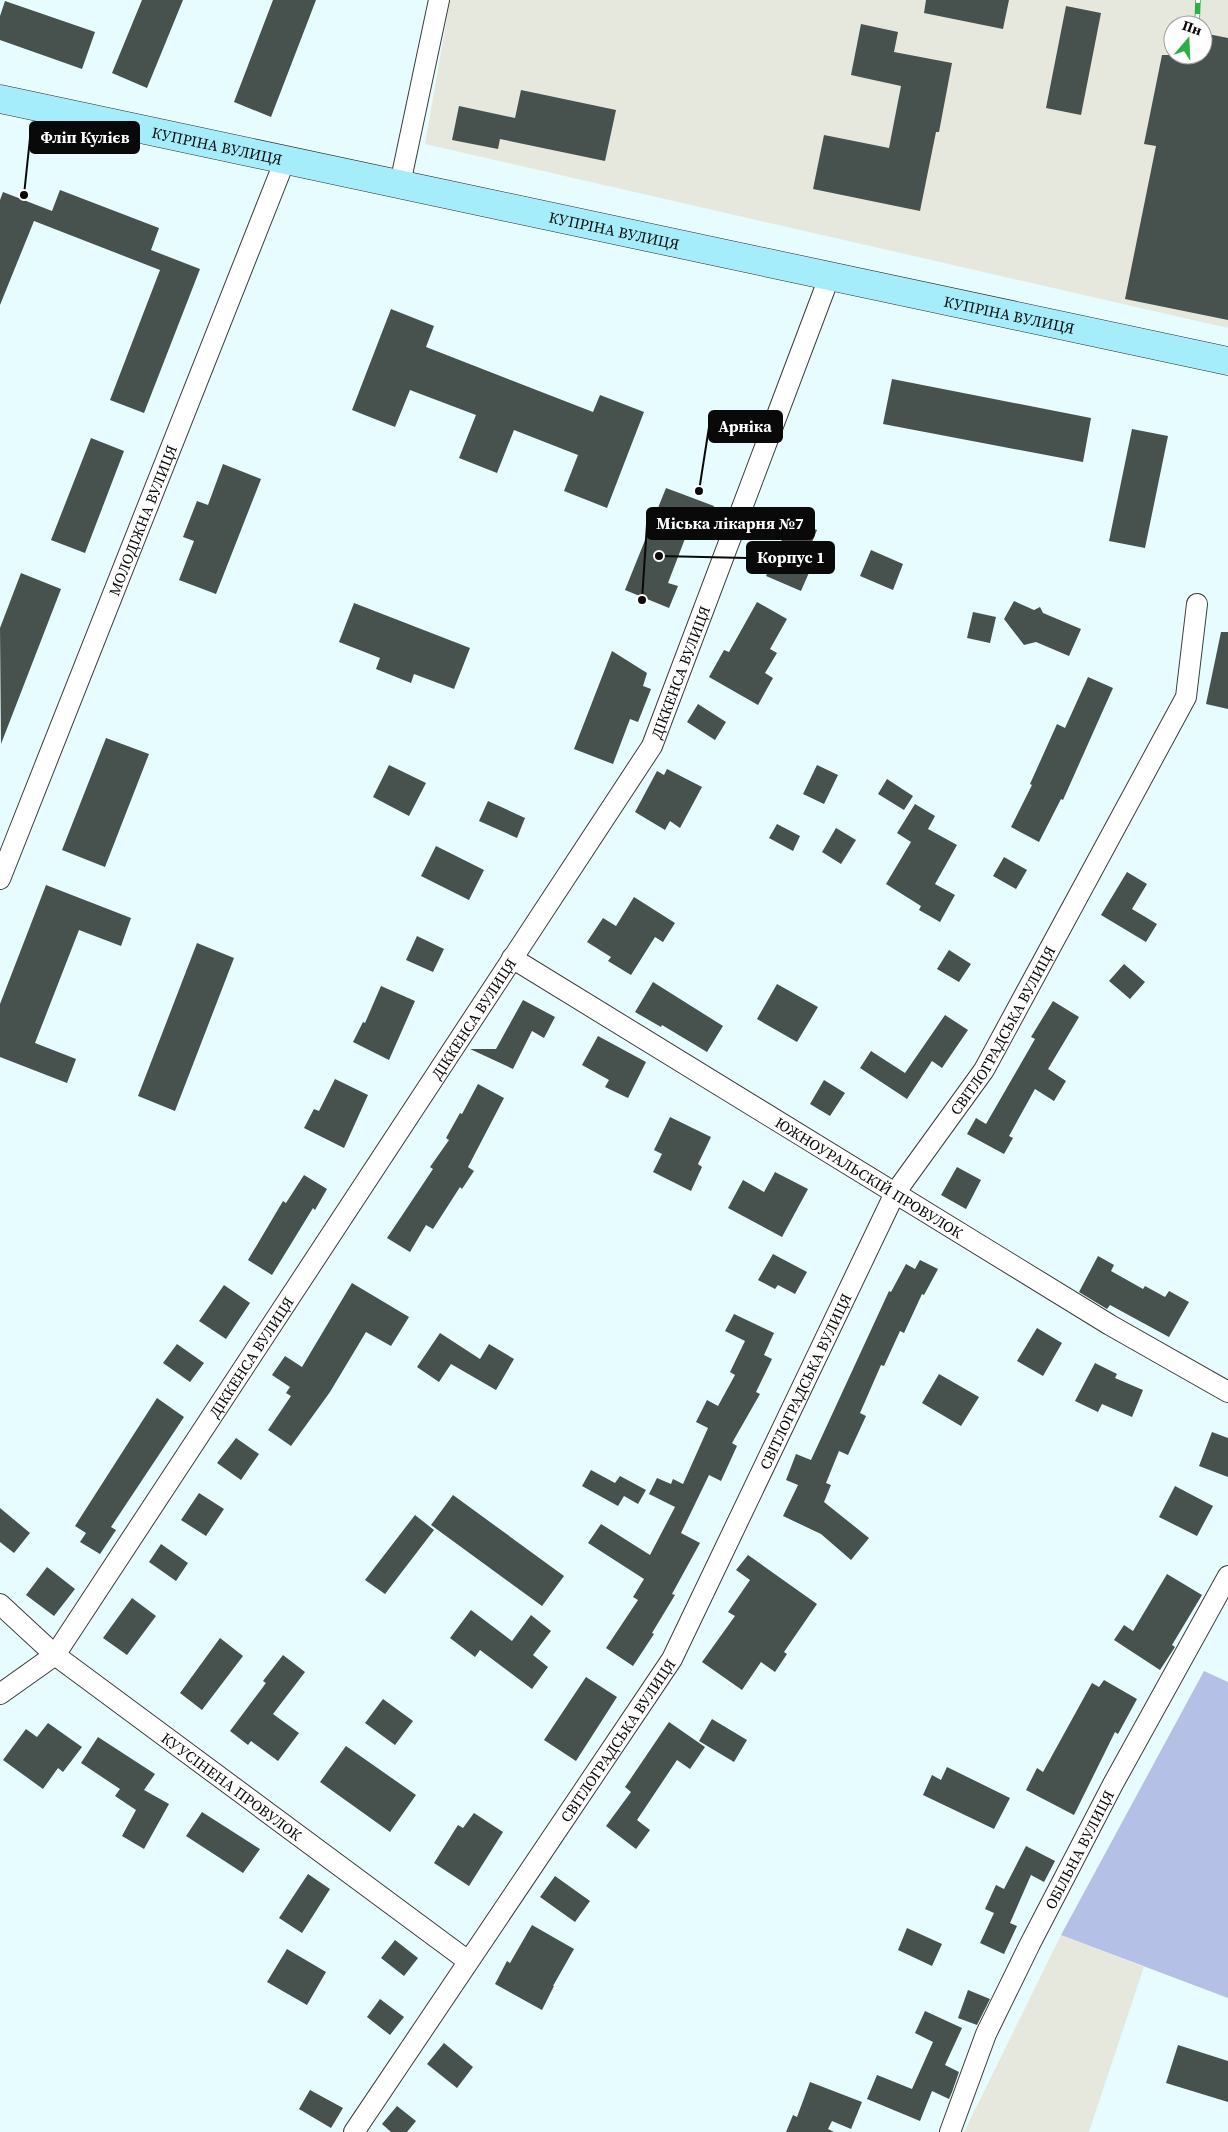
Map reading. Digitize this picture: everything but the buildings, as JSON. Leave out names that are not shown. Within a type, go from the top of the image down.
[{"type":"main road","name":"КУПРІНА ВУЛИЦЯ","points":[[0,99],[1228,361]]},
{"type":"street","points":[[400,184],[439,0]]},
{"type":"street","name":"МОЛОДІЖНА ВУЛИЦЯ","points":[[0,879],[285,160]]},
{"type":"street","name":"ДІККЕНСА ВУЛИЦЯ","points":[[0,1694],[55,1655],[652,746],[830,276]]},
{"type":"street","name":"СВІТЛОГРАДСЬКА ВУЛИЦЯ","points":[[356,2131],[672,1659],[895,1193],[984,1070],[1186,697],[1197,604]]},
{"type":"street","name":"ЮЖНОУРАЛЬСКІЙ ПРОВУЛОК","points":[[512,958],[1110,1325],[1228,1392]]},
{"type":"street","name":"ОБІЛЬНА ВУЛИЦЯ","points":[[950,2132],[986,2034],[1030,1944],[1113,1784],[1228,1576]]},
{"type":"street","name":"КУУСІНЕНА ПРОВУЛОК","points":[[0,1604],[55,1655],[468,1962]]},
{"type":"shaded area","points":[[450,0],[1228,0],[1228,328],[425,144]]},
{"type":"shaded area","points":[[1204,1671],[1228,1682],[1228,1998],[1061,1935]]},
{"type":"shaded area","points":[[1061,1935],[1144,1967],[1089,2132],[964,2132]]},
{"type":"railway","points":[[1197,15],[1198,0]]},
{"type":"place","name":"Фліп Кулієв","points":[[24,195]]},
{"type":"place","name":"Арніка","points":[[699,491]]},
{"type":"place","name":"Корпус 1","points":[[659,556]]},
{"type":"place","name":"Міська лікарня №7","points":[[642,600]]}]
